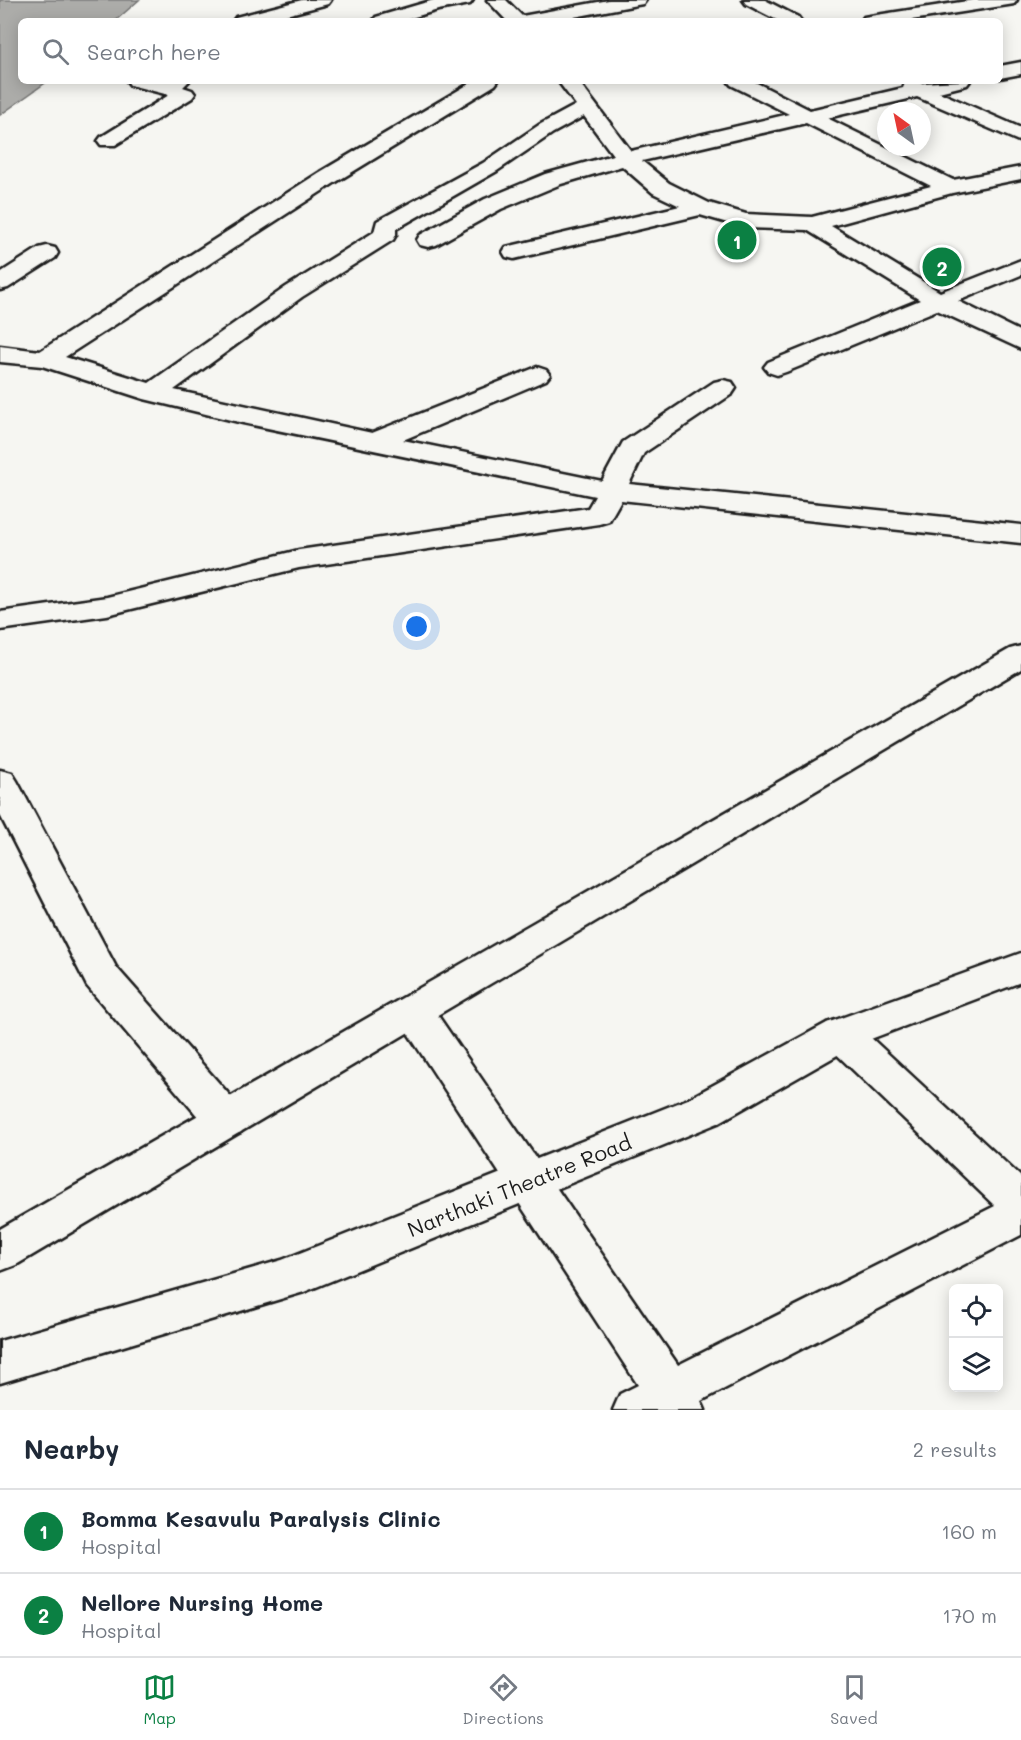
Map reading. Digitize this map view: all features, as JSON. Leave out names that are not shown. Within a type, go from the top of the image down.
[{"type":"street","points":[[253,18],[322,0]]},
{"type":"street","points":[[392,18],[464,0]]},
{"type":"street","points":[[496,0],[514,18]]},
{"type":"street","points":[[540,18],[637,0]]},
{"type":"street","points":[[752,0],[786,18]]},
{"type":"street","points":[[889,18],[988,2],[1010,7]]},
{"type":"street","points":[[1003,71],[1021,68]]},
{"type":"street","points":[[45,359],[328,177],[483,84]]},
{"type":"street","points":[[570,84],[626,158],[661,188],[701,208],[745,221],[812,224],[950,187],[1021,173]]},
{"type":"street","points":[[744,84],[950,187]]},
{"type":"street","points":[[906,84],[1021,136]]},
{"type":"street","points":[[428,240],[493,204],[553,179],[626,158],[946,84]]},
{"type":"street","points":[[108,141],[185,94],[173,85]]},
{"type":"street","points":[[153,393],[294,292],[385,235],[385,226],[490,167],[546,129],[587,107]]},
{"type":"street","points":[[514,252],[701,208]]},
{"type":"street","points":[[812,224],[938,301],[1021,342]]},
{"type":"street","points":[[0,284],[46,253]]},
{"type":"street","points":[[777,367],[1021,267]]},
{"type":"street","points":[[0,354],[45,359],[153,393],[243,415],[612,491],[1021,534]]},
{"type":"street","points":[[374,442],[537,375]]},
{"type":"street","points":[[0,621],[107,606],[299,559],[598,515],[633,448],[723,388]]},
{"type":"street","points":[[2,1247],[414,1011],[1021,656]]},
{"type":"street","points":[[0,781],[101,976],[226,1120]]},
{"type":"street","name":"Narthaki Theatre Road","points":[[0,1362],[288,1278],[703,1111],[841,1034],[1021,967]]},
{"type":"street","points":[[414,1011],[526,1182],[663,1405],[1021,1214]]},
{"type":"street","points":[[841,1034],[1021,1204]]},
{"type":"shaded area","points":[[0,0],[139,0],[118,18],[18,18],[18,84],[44,84],[0,115]]},
{"type":"place","name":"Bomma Kesavulu Paralysis Clinic","points":[[737,240]]},
{"type":"place","name":"Nellore Nursing Home","points":[[942,267]]}]
